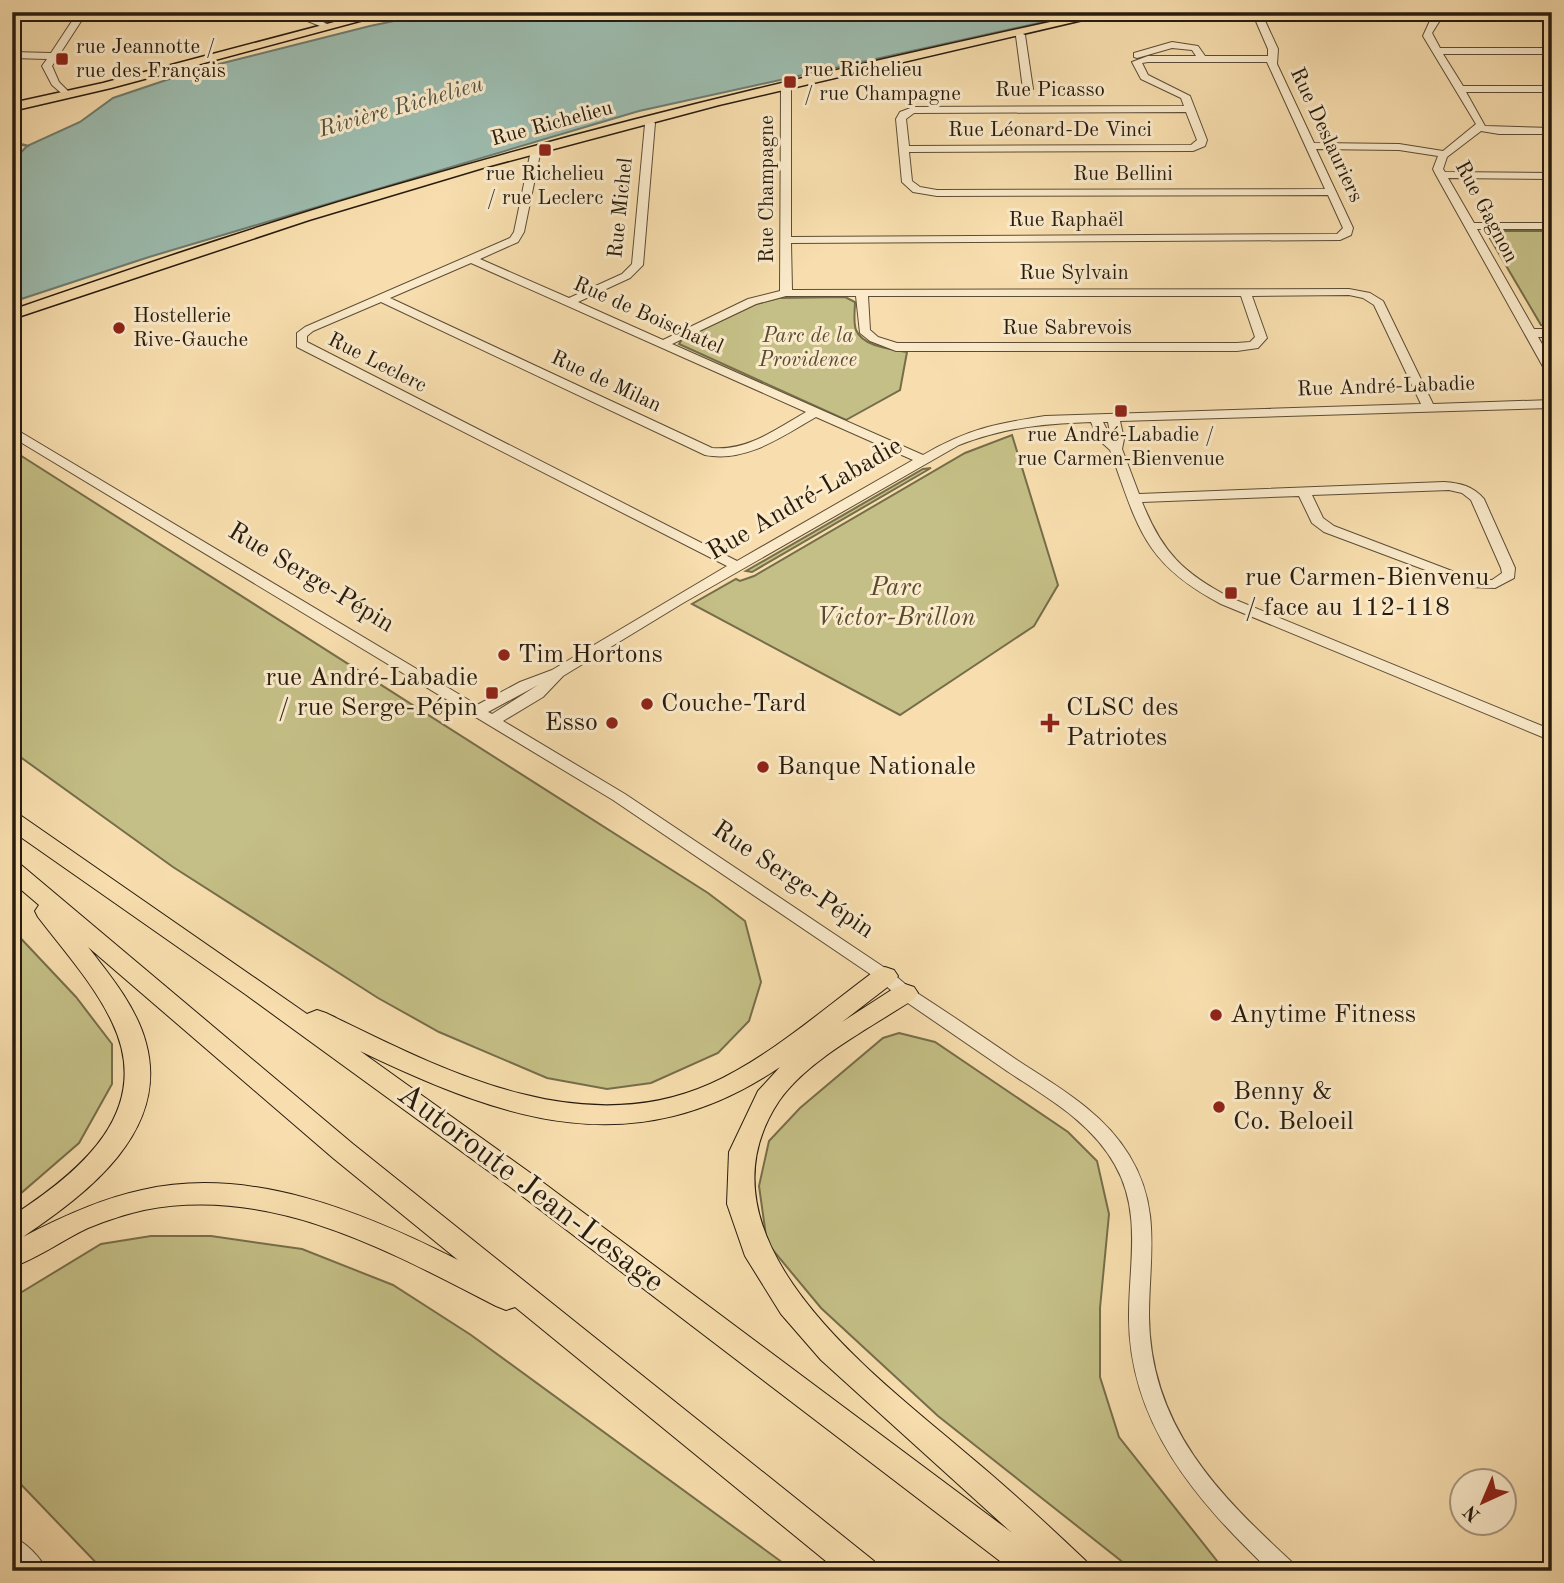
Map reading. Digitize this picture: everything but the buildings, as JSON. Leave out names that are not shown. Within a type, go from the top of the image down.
[{"type":"highway","name":"Autoroute Jean-Lesage","points":[[12,820],[254,988],[519,1179],[1038,1571]]},
{"type":"highway","points":[[12,1230],[75,1186],[109,1150],[131,1111],[137,1074],[136,1051],[121,1017],[17,873]]},
{"type":"highway","points":[[17,873],[332,1142],[862,1571]]},
{"type":"highway","points":[[254,988],[416,1068],[475,1091],[553,1112],[604,1116],[665,1109],[719,1091],[895,984]]},
{"type":"highway","points":[[895,984],[796,1068],[766,1099],[753,1123],[740,1163],[738,1186],[744,1222],[770,1277],[805,1322],[846,1364],[1074,1571]]},
{"type":"highway","points":[[12,1256],[72,1222],[138,1200],[192,1193],[250,1195],[302,1207],[377,1234],[549,1320]]},
{"type":"main road","points":[[12,107],[67,95],[325,25],[388,12]]},
{"type":"main road","name":"Rue Richelieu","points":[[12,315],[400,188],[531,151],[782,86],[1112,12]]},
{"type":"street","points":[[67,95],[55,83],[47,66],[51,56],[83,12]]},
{"type":"street","points":[[234,12],[307,17],[325,25]]},
{"type":"street","name":"Rue Deslauriers","points":[[1255,12],[1273,49],[1271,60],[1348,228],[1345,235]]},
{"type":"street","points":[[1438,13],[1552,14]]},
{"type":"street","name":"Rue Gagnon","points":[[1438,13],[1427,33],[1480,119],[1480,128],[1438,163],[1441,175],[1552,372]]},
{"type":"street","points":[[1016,33],[1020,35],[1028,89]]},
{"type":"street","points":[[1191,109],[1183,94],[1146,78],[1135,57],[1138,53],[1172,45],[1194,47],[1202,59]]},
{"type":"street","points":[[1438,51],[1552,51]]},
{"type":"street","points":[[12,55],[51,56]]},
{"type":"street","points":[[1137,64],[1146,59],[1271,60]]},
{"type":"street","name":"Rue Champagne","points":[[782,86],[786,90],[786,293]]},
{"type":"street","points":[[1461,89],[1552,89]]},
{"type":"street","name":"Rue Picasso","points":[[904,149],[902,117],[910,111],[931,108],[1191,109]]},
{"type":"street","name":"Rue Léonard-De Vinci","points":[[904,149],[1195,147],[1202,140],[1191,109]]},
{"type":"street","name":"Rue Michel","points":[[569,302],[626,276],[638,265],[650,123],[646,120]]},
{"type":"street","points":[[1480,128],[1499,131],[1552,131]]},
{"type":"street","points":[[1310,146],[1399,146],[1446,154]]},
{"type":"street","name":"Rue Bellini","points":[[904,149],[907,182],[914,189],[937,193],[1332,192]]},
{"type":"street","name":"Rue Leclerc","points":[[531,151],[535,154],[517,236],[508,243],[309,329],[300,337],[301,344],[737,566]]},
{"type":"street","points":[[1441,175],[1552,176]]},
{"type":"street","points":[[1468,226],[1552,226]]},
{"type":"street","name":"Rue Raphaël","points":[[786,240],[1323,239],[1345,235]]},
{"type":"street","name":"Rue de Boischatel","points":[[472,259],[923,460]]},
{"type":"street","name":"Rue Sabrevois","points":[[862,293],[863,326],[866,333],[881,343],[901,347],[1244,347],[1260,341],[1261,336],[1245,292]]},
{"type":"street","name":"Rue Sylvain","points":[[663,344],[757,299],[786,293],[1349,292],[1372,298],[1380,305],[1428,406]]},
{"type":"street","name":"Rue de Milan","points":[[381,298],[710,452],[744,450],[816,412]]},
{"type":"street","points":[[1530,333],[1552,333]]},
{"type":"street","name":"Rue André-Labadie","points":[[486,716],[538,694],[557,673],[737,566],[964,437],[992,428],[1026,422],[1095,418],[1552,404]]},
{"type":"street","points":[[1095,418],[1102,436],[1116,449],[1159,554],[1198,587],[1552,736]]},
{"type":"street","points":[[1112,418],[1118,439],[1116,449]]},
{"type":"street","name":"Rue Serge-Pépin","points":[[12,431],[620,797],[1065,1101],[1096,1126],[1115,1148],[1137,1188],[1143,1214],[1139,1318],[1141,1350],[1158,1419],[1176,1453],[1195,1480],[1228,1516],[1286,1571]]},
{"type":"street","points":[[1135,498],[1444,486],[1465,489],[1477,499],[1508,568],[1508,575],[1495,584],[1466,582],[1329,529],[1317,520],[1304,492]]},
{"type":"street","points":[[12,1547],[36,1571]]},
{"type":"green space","points":[[1492,231],[1552,231],[1552,327],[1541,325],[1488,235]]},
{"type":"green space","name":"Parc de la Providence","points":[[845,297],[855,302],[856,330],[860,336],[871,344],[907,352],[900,390],[846,420],[679,344],[682,339],[756,304],[779,298]]},
{"type":"green space","name":"Parc Victor-Brillon","points":[[1012,435],[1058,585],[1034,626],[900,715],[692,604],[736,579],[740,581],[754,576],[965,453]]},
{"type":"green space","points":[[12,450],[708,893],[745,921],[761,982],[749,1021],[718,1053],[651,1083],[607,1089],[547,1078],[439,1032],[378,998],[173,867],[12,751]]},
{"type":"green space","points":[[931,468],[752,572],[746,571],[923,469]]},
{"type":"green space","points":[[12,929],[76,997],[112,1044],[112,1084],[79,1143],[12,1201]]},
{"type":"green space","points":[[899,1033],[935,1042],[1068,1132],[1097,1161],[1109,1214],[1100,1308],[1100,1377],[1119,1437],[1225,1571],[1134,1571],[938,1416],[821,1308],[767,1243],[759,1186],[769,1141],[800,1108],[883,1038]]},
{"type":"green space","points":[[151,1236],[211,1236],[302,1249],[393,1285],[471,1335],[794,1571],[104,1571],[12,1475],[12,1298],[101,1244]]},
{"type":"water","name":"Rivière Richelieu","points":[[437,12],[1089,12],[639,111],[149,257],[12,302],[12,162],[27,146],[80,122],[113,98],[199,69]]},
{"type":"waterway","points":[[12,142],[28,146]]},
{"type":"place","name":"rue Jeannotte / rue des Français","points":[[62,59]]},
{"type":"place","name":"rue Richelieu / rue Champagne","points":[[790,82]]},
{"type":"place","name":"rue Richelieu / rue Leclerc","points":[[545,150]]},
{"type":"place","name":"Hostellerie Rive-Gauche","points":[[119,328]]},
{"type":"place","name":"rue André-Labadie / rue Carmen-Bienvenue","points":[[1121,411]]},
{"type":"place","name":"rue Carmen-Bienvenu / face au 112-118","points":[[1231,593]]},
{"type":"place","name":"Tim Hortons","points":[[504,655]]},
{"type":"place","name":"rue André-Labadie / rue Serge-Pépin","points":[[492,693]]},
{"type":"place","name":"Couche-Tard","points":[[647,704]]},
{"type":"place","name":"Esso","points":[[612,723]]},
{"type":"place","name":"CLSC des Patriotes","points":[[1050,723]]},
{"type":"place","name":"Banque Nationale","points":[[763,767]]},
{"type":"place","name":"Anytime Fitness","points":[[1216,1015]]},
{"type":"place","name":"Benny & Co. Beloeil","points":[[1219,1107]]}]
